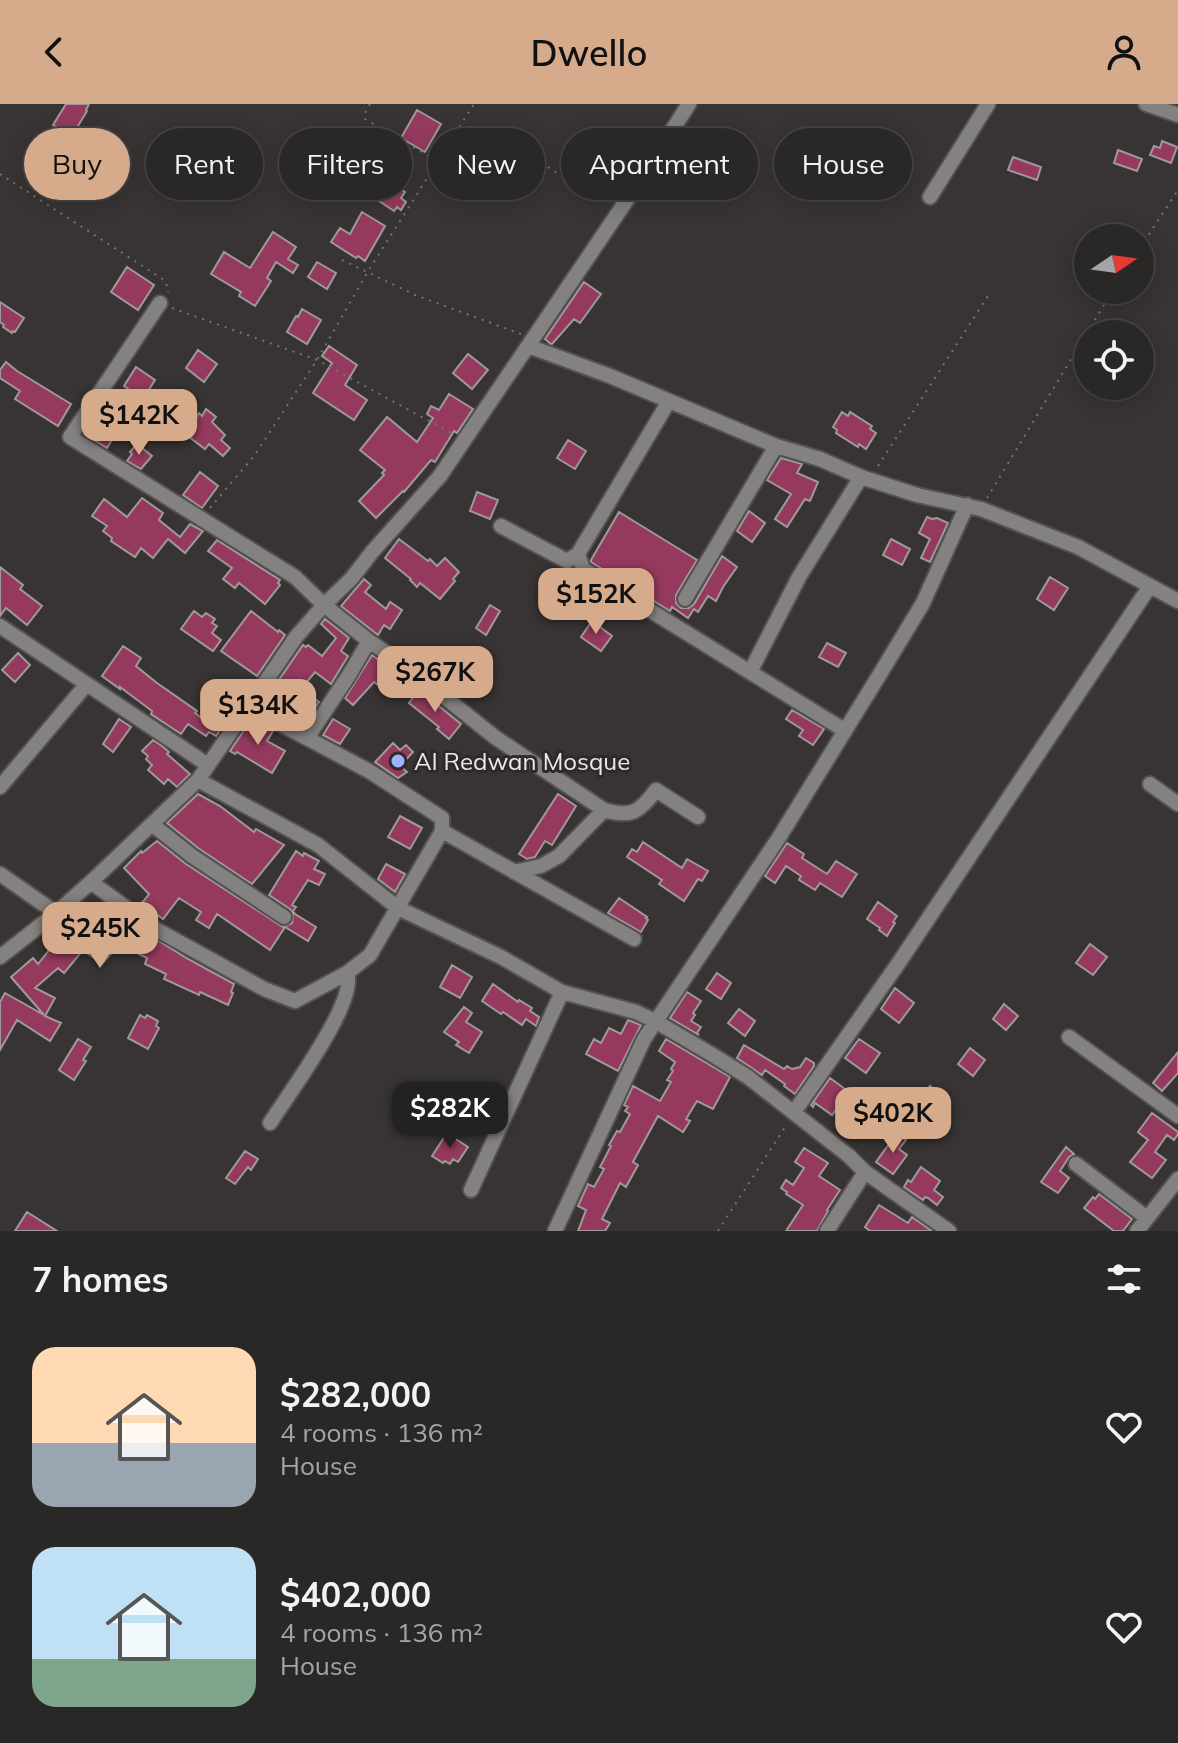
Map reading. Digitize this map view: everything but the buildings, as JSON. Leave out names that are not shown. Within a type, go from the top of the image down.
[{"type":"street","points":[[0,957],[91,882],[198,780],[296,637],[352,578],[440,476],[689,104]]},
{"type":"street","points":[[930,197],[988,104]]},
{"type":"street","points":[[1146,104],[1178,115]]},
{"type":"street","points":[[160,303],[70,437],[295,577],[324,605],[496,738],[604,810],[629,814],[644,806],[656,790],[698,817]]},
{"type":"street","points":[[531,342],[776,446],[917,495],[974,507],[1078,547],[1178,601]]},
{"type":"street","points":[[501,526],[567,561],[578,554],[669,401]]},
{"type":"street","points":[[685,599],[776,446]]},
{"type":"street","points":[[750,672],[799,577],[865,478]]},
{"type":"street","points":[[555,1231],[644,1039],[780,836],[923,603],[974,507]]},
{"type":"street","points":[[578,554],[583,569],[844,730]]},
{"type":"street","points":[[794,1112],[926,923],[1150,586]]},
{"type":"street","points":[[0,626],[208,765]]},
{"type":"street","points":[[307,738],[369,641]]},
{"type":"street","points":[[0,787],[86,685]]},
{"type":"street","points":[[91,882],[152,927],[264,989],[295,1001],[347,973],[370,955],[442,831],[442,818],[369,771],[248,707]]},
{"type":"street","points":[[198,780],[318,845],[398,908],[501,957],[562,992],[636,1012],[655,1021],[748,1077],[865,1172],[942,1229]]},
{"type":"street","points":[[1150,784],[1178,804]]},
{"type":"street","points":[[514,872],[541,866],[559,856],[604,810]]},
{"type":"street","points":[[153,825],[192,856],[284,917]]},
{"type":"street","points":[[442,831],[634,939]]},
{"type":"street","points":[[0,874],[56,913]]},
{"type":"street","points":[[270,1123],[340,1012],[349,980],[347,973]]},
{"type":"street","points":[[471,1190],[562,992]]},
{"type":"street","points":[[1069,1037],[1178,1116]]},
{"type":"street","points":[[1076,1164],[1147,1218]]},
{"type":"street","points":[[827,1231],[865,1172]]},
{"type":"street","points":[[1137,1231],[1178,1179]]},
{"type":"path","points":[[370,104],[365,119],[428,156]]},
{"type":"path","points":[[458,128],[474,104]]},
{"type":"path","points":[[545,165],[618,211]]},
{"type":"path","points":[[0,174],[164,280],[169,290],[160,303],[317,360],[465,440]]},
{"type":"path","points":[[201,519],[254,456],[317,360],[428,174]]},
{"type":"path","points":[[1154,227],[1178,190]]},
{"type":"path","points":[[342,260],[415,295],[531,342]]},
{"type":"path","points":[[865,478],[988,296]]},
{"type":"path","points":[[974,507],[1104,304]]},
{"type":"path","points":[[718,1231],[794,1112]]},
{"type":"place","name":"Al Redwan Mosque","points":[[398,761]]}]
